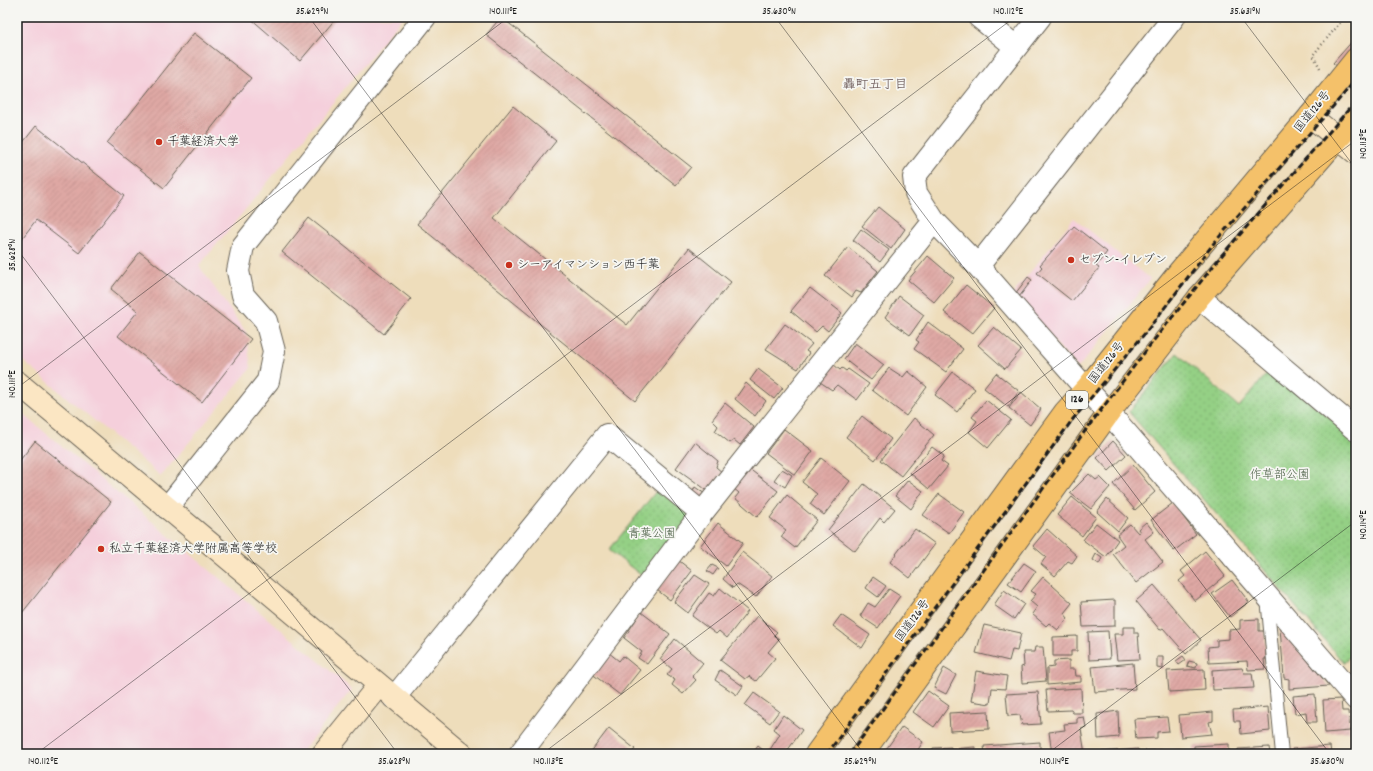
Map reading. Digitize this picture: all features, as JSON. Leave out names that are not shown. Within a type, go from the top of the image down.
[{"type":"highway","name":"国道126号","points":[[816,754],[1065,412],[1086,389],[1179,272],[1356,59]]},
{"type":"highway","points":[[862,754],[1109,413],[1199,297],[1356,118]]},
{"type":"street","points":[[167,508],[268,381],[274,351],[266,321],[243,295],[238,271],[243,246],[425,17]]},
{"type":"street","points":[[979,17],[1016,47]]},
{"type":"street","points":[[1040,17],[914,177],[916,193],[934,221],[978,266],[1086,389],[1109,413],[1356,700]]},
{"type":"street","points":[[978,266],[1174,17]]},
{"type":"street","points":[[1310,116],[1356,153]]},
{"type":"street","points":[[520,754],[702,513],[934,221]]},
{"type":"street","points":[[1199,297],[1356,430]]},
{"type":"street","points":[[17,382],[462,754]]},
{"type":"street","points":[[323,754],[387,692],[607,436],[702,513]]},
{"type":"lane","points":[[1267,597],[1282,754]]},
{"type":"shaded area","name":"千葉経済大学","points":[[17,17],[403,17],[199,266],[246,332],[251,368],[161,476],[17,356]]},
{"type":"shaded area","points":[[1074,218],[1150,279],[1078,368],[1012,295]]},
{"type":"shaded area","name":"私立千葉経済大学附属高等学校","points":[[17,409],[352,689],[300,754],[17,754]]},
{"type":"green space","name":"作草部公園","points":[[1177,353],[1239,407],[1270,370],[1356,439],[1356,649],[1344,663],[1129,412]]},
{"type":"green space","name":"青葉公園","points":[[658,489],[695,518],[646,579],[609,550]]},
{"type":"building","points":[[249,17],[337,17],[300,61]]},
{"type":"building","points":[[501,17],[691,167],[676,185],[486,35]]},
{"type":"building","points":[[194,33],[251,78],[164,188],[107,143]]},
{"type":"building","points":[[1356,37],[1356,82],[1333,63]]},
{"type":"building","name":"シーアイマンション西千葉","points":[[513,106],[556,141],[494,218],[627,325],[689,248],[731,282],[635,401],[417,224]]},
{"type":"building","points":[[36,126],[124,196],[79,253],[36,220],[17,245],[17,150]]},
{"type":"building","points":[[878,207],[905,229],[891,249],[862,226]]},
{"type":"building","points":[[309,218],[411,299],[384,334],[282,252]]},
{"type":"building","points":[[1074,226],[1107,252],[1096,266],[1099,268],[1072,301],[1037,273],[1042,267],[1040,265]]},
{"type":"building","points":[[861,229],[889,250],[880,262],[853,240]]},
{"type":"building","points":[[848,247],[878,271],[861,293],[856,291],[852,297],[825,276]]},
{"type":"building","points":[[140,252],[251,339],[202,402],[118,336],[138,311],[111,289]]},
{"type":"building","points":[[928,256],[954,278],[934,302],[908,280]]},
{"type":"building","points":[[1028,277],[1032,280],[1019,297],[1015,294]]},
{"type":"building","points":[[966,285],[994,308],[972,334],[944,312]]},
{"type":"building","points":[[810,288],[842,313],[828,331],[822,326],[816,332],[791,311]]},
{"type":"building","points":[[899,296],[924,315],[910,335],[885,317]]},
{"type":"building","points":[[928,322],[963,349],[946,372],[914,349],[919,342],[916,340]]},
{"type":"building","points":[[785,324],[812,344],[806,351],[809,353],[798,369],[766,349]]},
{"type":"building","points":[[994,327],[1021,350],[1005,369],[978,345]]},
{"type":"building","points":[[855,343],[884,365],[871,380],[844,359]]},
{"type":"building","points":[[833,364],[840,370],[842,368],[846,371],[848,369],[869,384],[857,400],[837,385],[832,390],[820,382]]},
{"type":"building","points":[[889,368],[903,377],[908,371],[927,387],[906,416],[872,390]]},
{"type":"building","points":[[758,369],[783,388],[774,399],[750,380]]},
{"type":"building","points":[[953,372],[975,389],[957,412],[935,395]]},
{"type":"building","points":[[996,373],[1019,391],[1008,407],[984,388]]},
{"type":"building","points":[[746,383],[766,401],[755,416],[735,399]]},
{"type":"building","points":[[1021,392],[1041,409],[1030,425],[1009,408]]},
{"type":"building","points":[[986,400],[1011,420],[988,448],[969,432],[977,421],[972,417]]},
{"type":"building","points":[[725,403],[754,427],[740,445],[734,440],[730,443],[715,431],[718,426],[712,420]]},
{"type":"building","points":[[862,416],[891,439],[875,460],[846,437]]},
{"type":"building","points":[[914,418],[934,435],[901,476],[881,460]]},
{"type":"building","points":[[784,429],[813,451],[795,475],[766,453]]},
{"type":"building","points":[[35,441],[111,502],[22,613],[17,609],[17,464]]},
{"type":"building","points":[[1113,441],[1126,455],[1109,471],[1097,458]]},
{"type":"building","points":[[695,442],[718,461],[716,467],[723,473],[708,491],[676,468]]},
{"type":"building","points":[[932,447],[944,456],[941,461],[948,466],[929,489],[910,473]]},
{"type":"building","points":[[821,458],[850,481],[824,515],[810,504],[817,494],[802,482]]},
{"type":"building","points":[[1133,465],[1155,492],[1135,510],[1113,484]]},
{"type":"building","points":[[748,468],[778,491],[757,517],[735,498],[739,493],[733,488]]},
{"type":"building","points":[[782,469],[792,475],[785,487],[774,480]]},
{"type":"building","points":[[1089,474],[1096,480],[1100,477],[1110,487],[1091,509],[1070,493]]},
{"type":"building","points":[[908,480],[923,491],[911,509],[895,496]]},
{"type":"building","points":[[864,484],[895,509],[884,522],[880,518],[855,551],[828,530]]},
{"type":"building","points":[[695,487],[705,494],[702,500],[692,493]]},
{"type":"building","points":[[939,494],[964,512],[949,533],[923,515]]},
{"type":"building","points":[[787,495],[817,520],[795,548],[781,537],[786,530],[770,518]]},
{"type":"building","points":[[1072,497],[1096,517],[1082,536],[1057,515]]},
{"type":"building","points":[[1107,499],[1128,518],[1118,531],[1097,512]]},
{"type":"building","points":[[1173,503],[1196,534],[1174,551],[1151,520]]},
{"type":"building","points":[[1146,522],[1154,532],[1145,539],[1163,562],[1136,583],[1113,554],[1124,545],[1117,535],[1130,524],[1138,533],[1140,532],[1138,529]]},
{"type":"building","points":[[718,523],[743,543],[726,566],[700,546]]},
{"type":"building","points":[[1096,523],[1118,540],[1106,557],[1083,540]]},
{"type":"building","points":[[915,529],[935,544],[910,578],[890,562]]},
{"type":"building","points":[[1047,529],[1077,556],[1072,563],[1068,561],[1055,576],[1041,564],[1046,557],[1033,546]]},
{"type":"building","points":[[1205,551],[1225,576],[1195,601],[1179,581],[1185,576],[1181,571]]},
{"type":"building","points":[[742,552],[772,576],[756,597],[737,584],[733,588],[723,579]]},
{"type":"building","points":[[1096,554],[1102,558],[1099,564],[1093,560]]},
{"type":"building","points":[[678,560],[692,571],[670,600],[657,590]]},
{"type":"building","points":[[1024,563],[1036,571],[1021,592],[1008,583]]},
{"type":"building","points":[[712,565],[718,568],[713,575],[707,571]]},
{"type":"building","points":[[695,575],[709,584],[688,613],[674,602]]},
{"type":"building","points":[[873,577],[886,586],[878,597],[866,588]]},
{"type":"building","points":[[1043,577],[1072,603],[1064,613],[1068,618],[1058,630],[1049,623],[1046,626],[1032,614],[1037,607],[1030,601],[1036,594],[1031,591]]},
{"type":"building","points":[[1232,580],[1249,602],[1230,617],[1212,594]]},
{"type":"building","points":[[1154,585],[1201,640],[1186,654],[1163,628],[1160,630],[1136,601]]},
{"type":"building","points":[[720,588],[748,611],[727,638],[719,631],[716,634],[692,616],[709,593],[714,596]]},
{"type":"building","points":[[889,589],[900,596],[878,628],[860,616],[868,603],[875,607]]},
{"type":"building","points":[[1004,590],[1024,604],[1014,619],[994,605]]},
{"type":"building","points":[[1115,600],[1115,626],[1083,627],[1081,602]]},
{"type":"building","points":[[641,612],[670,634],[647,664],[638,658],[642,652],[624,638]]},
{"type":"building","points":[[841,615],[870,635],[862,648],[833,626]]},
{"type":"building","points":[[757,616],[777,632],[774,635],[779,639],[768,652],[775,658],[756,681],[749,676],[745,679],[720,660]]},
{"type":"building","points":[[1259,619],[1259,631],[1265,631],[1265,669],[1248,670],[1247,661],[1209,663],[1208,647],[1217,646],[1217,640],[1229,639],[1229,630],[1240,629],[1240,620]]},
{"type":"building","points":[[984,625],[1021,633],[1017,651],[1012,650],[1009,661],[976,653]]},
{"type":"building","points":[[1123,627],[1134,627],[1134,633],[1138,633],[1140,659],[1117,660],[1114,634],[1123,634]]},
{"type":"building","points":[[1280,628],[1329,686],[1289,689],[1289,679],[1284,678]]},
{"type":"building","points":[[1108,631],[1110,659],[1089,660],[1088,632]]},
{"type":"building","points":[[1077,636],[1077,651],[1071,651],[1071,656],[1053,656],[1053,637]]},
{"type":"building","points":[[675,639],[703,663],[692,676],[696,680],[683,694],[672,685],[675,680],[667,675],[672,669],[660,659]]},
{"type":"building","points":[[1035,647],[1043,647],[1046,681],[1022,683],[1021,667],[1024,666],[1023,652],[1034,652]]},
{"type":"building","points":[[608,652],[619,661],[623,656],[640,670],[620,695],[591,673]]},
{"type":"building","points":[[1183,656],[1186,660],[1179,665],[1176,661]]},
{"type":"building","points":[[1157,657],[1163,657],[1163,669],[1157,668]]},
{"type":"building","points":[[1069,660],[1069,669],[1075,669],[1076,676],[1081,676],[1081,682],[1047,685],[1047,668],[1054,667],[1054,661]]},
{"type":"building","points":[[1189,661],[1197,663],[1196,668],[1187,666]]},
{"type":"building","points":[[1133,663],[1135,689],[1095,692],[1092,667]]},
{"type":"building","points":[[944,668],[956,675],[946,694],[934,688]]},
{"type":"building","points":[[1242,668],[1244,673],[1252,673],[1254,688],[1213,690],[1212,670]]},
{"type":"building","points":[[1204,669],[1205,690],[1169,692],[1167,671]]},
{"type":"building","points":[[720,670],[743,686],[737,695],[715,680]]},
{"type":"building","points":[[976,671],[1007,676],[1005,689],[992,688],[990,704],[971,701]]},
{"type":"building","points":[[1081,688],[1082,713],[1073,713],[1071,710],[1048,711],[1046,690]]},
{"type":"building","points":[[928,691],[949,706],[934,727],[913,712]]},
{"type":"building","points":[[1038,692],[1041,724],[1022,725],[1020,715],[1008,716],[1006,694]]},
{"type":"building","points":[[754,693],[779,711],[770,723],[745,705]]},
{"type":"building","points":[[1315,694],[1317,722],[1307,722],[1306,712],[1295,714],[1293,696]]},
{"type":"building","points":[[1341,699],[1342,711],[1348,711],[1350,731],[1325,733],[1323,700]]},
{"type":"building","points":[[1268,707],[1270,731],[1241,734],[1240,721],[1234,721],[1233,710]]},
{"type":"building","points":[[988,711],[989,729],[950,731],[949,713]]},
{"type":"building","points":[[1118,711],[1119,737],[1098,739],[1097,714]]},
{"type":"building","points":[[1213,712],[1213,721],[1209,722],[1212,734],[1181,737],[1179,715]]},
{"type":"building","points":[[783,715],[802,730],[785,754],[773,754],[769,751],[780,734],[774,729]]},
{"type":"building","points":[[1084,717],[1086,727],[1081,729],[1085,754],[1052,754],[1049,732],[1065,730],[1064,724],[1077,723],[1077,718]]},
{"type":"building","points":[[1167,717],[1169,731],[1157,732],[1157,738],[1136,739],[1134,719]]},
{"type":"building","points":[[902,727],[923,742],[915,754],[887,754],[884,752]]},
{"type":"building","points":[[609,728],[635,749],[631,754],[590,753]]},
{"type":"building","points":[[1040,742],[1040,754],[985,754],[984,746]]},
{"type":"building","points":[[1229,744],[1229,754],[1194,754],[1194,746]]},
{"type":"building","points":[[758,746],[768,754],[752,754]]},
{"type":"building","points":[[1330,746],[1331,754],[1293,754],[1292,749]]},
{"type":"building","points":[[951,747],[951,749],[975,747],[975,754],[925,754],[924,752],[932,752],[933,748]]},
{"type":"building","points":[[1269,747],[1270,754],[1238,754],[1238,749]]},
{"type":"building","points":[[1138,749],[1139,754],[1100,754],[1100,752]]},
{"type":"building","points":[[1180,749],[1180,754],[1146,754],[1145,751]]},
{"type":"railway","points":[[827,754],[1073,419],[1146,332],[1214,243],[1356,80]]},
{"type":"railway","points":[[850,754],[1085,431],[1154,340],[1223,254],[1356,101]]},
{"type":"place","name":"千葉経済大学","points":[[159,142]]},
{"type":"place","name":"セブン-イレブン","points":[[1071,260]]},
{"type":"place","name":"シーアイマンション西千葉","points":[[509,265]]},
{"type":"place","name":"私立千葉経済大学附属高等学校","points":[[101,549]]},
{"type":"district","name":"轟町五丁目","points":[[875,85]]}]
